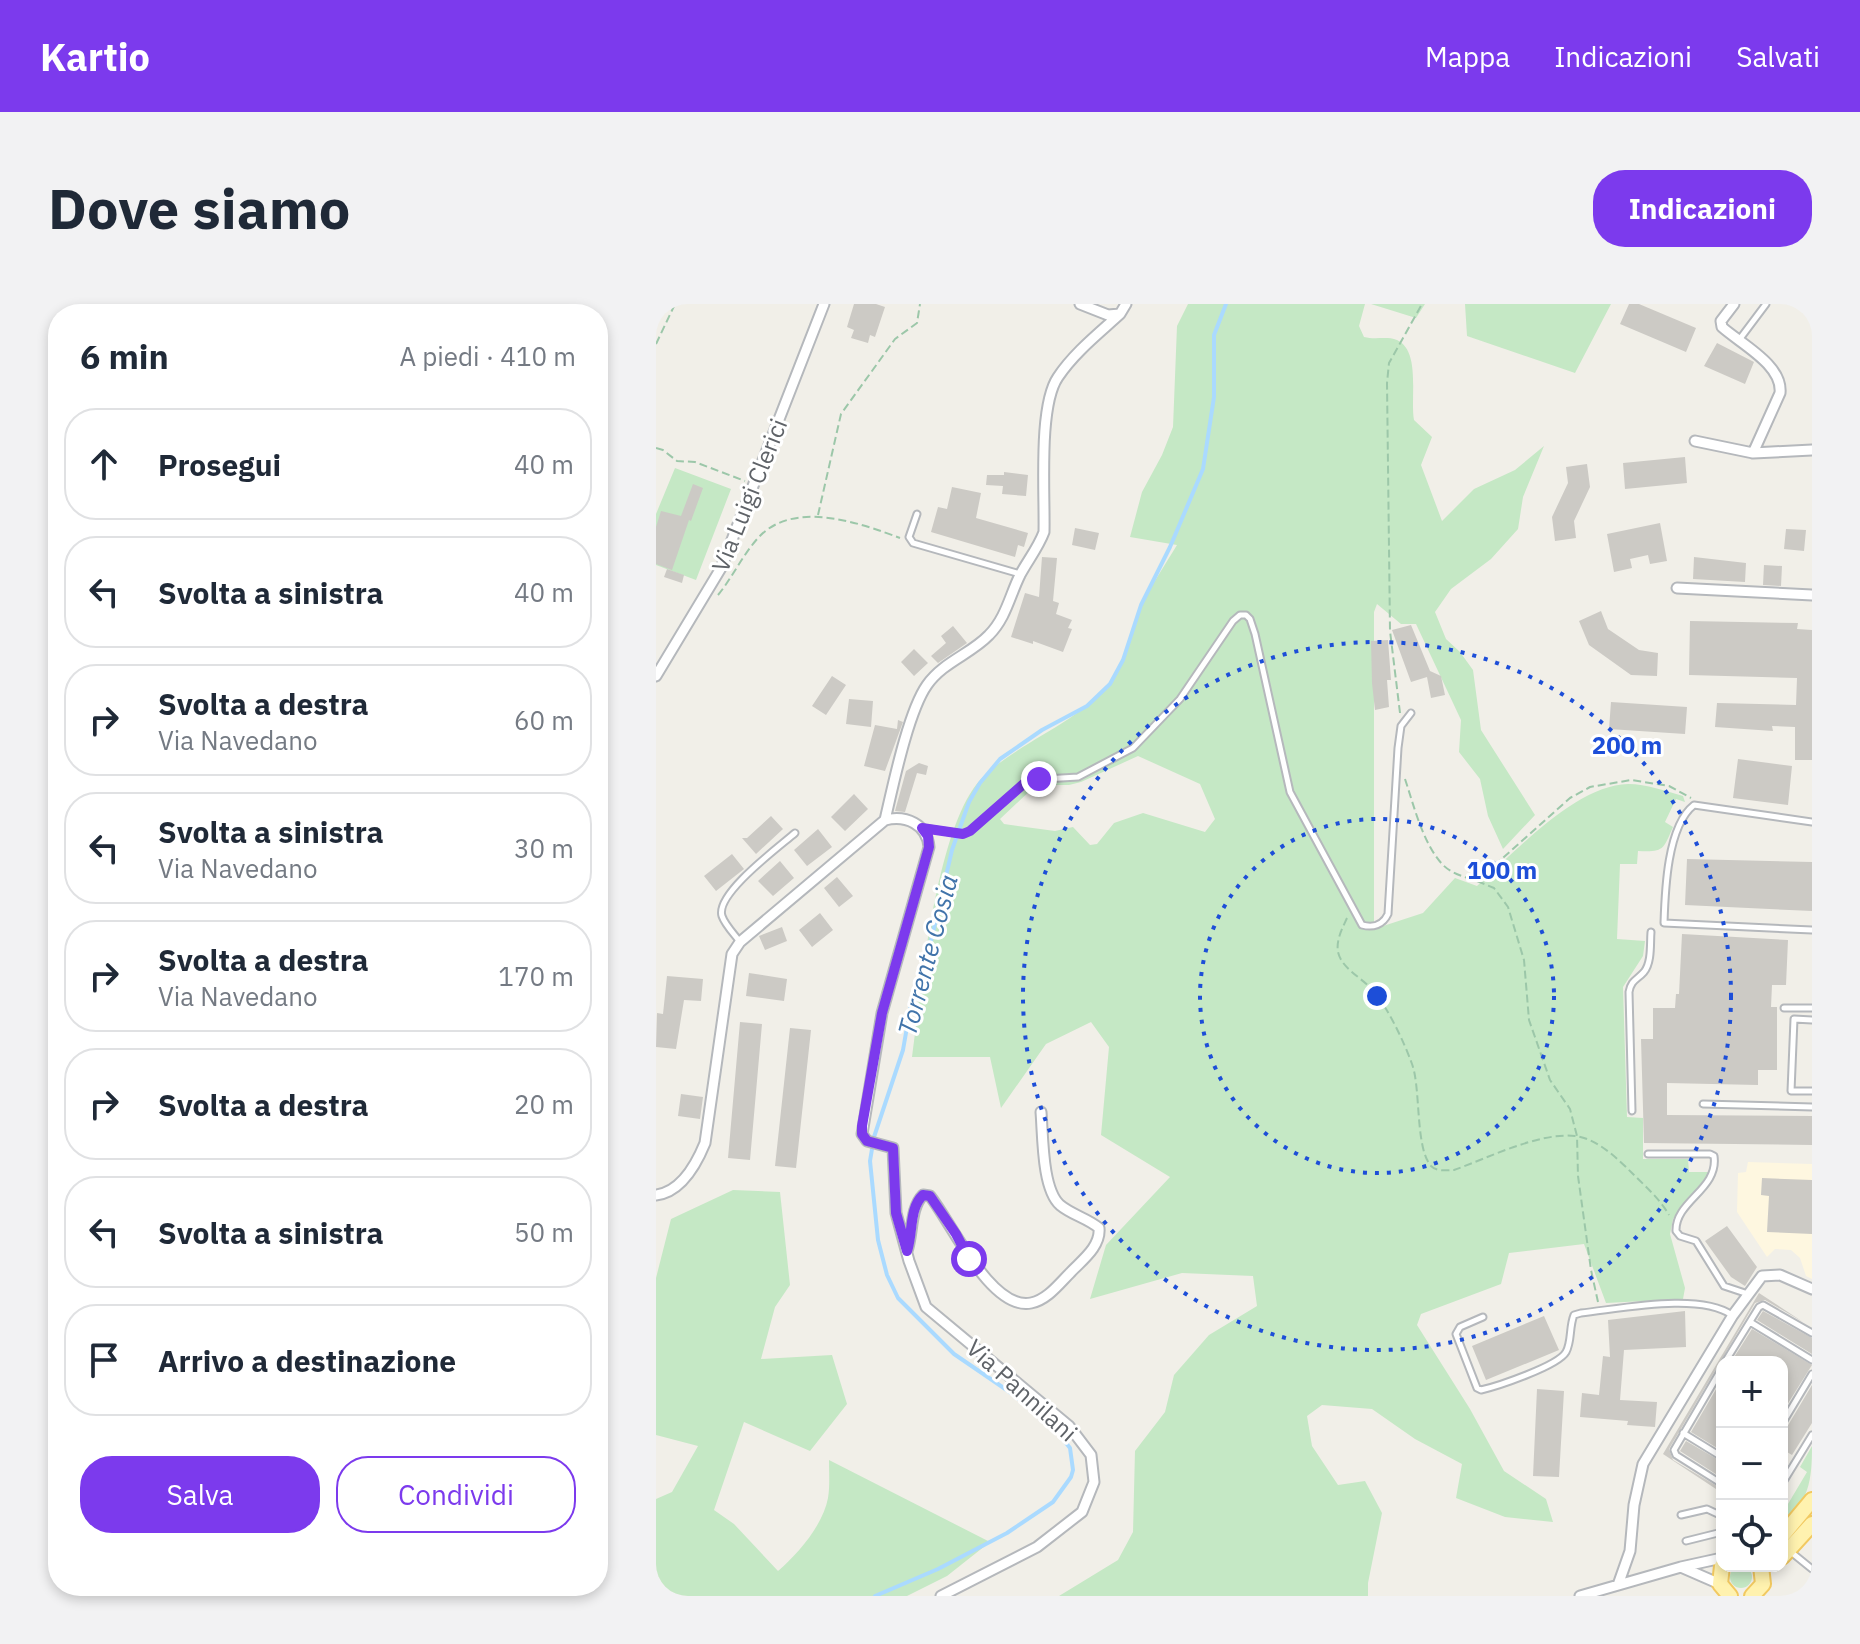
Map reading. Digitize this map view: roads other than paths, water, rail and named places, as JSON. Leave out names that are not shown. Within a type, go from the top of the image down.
[{"type":"main road","points":[[1788,1541],[1812,1500]]},
{"type":"main road","points":[[1788,1545],[1812,1524]]},
{"type":"main road","points":[[1723,1572],[1726,1592]]},
{"type":"main road","points":[[1752,1596],[1763,1584],[1765,1572]]},
{"type":"street","name":"Via Luigi Clerici","points":[[656,676],[721,568],[824,304]]},
{"type":"street","points":[[1080,304],[1108,315],[1120,314]]},
{"type":"street","points":[[656,1195],[667,1194],[685,1177],[696,1164],[705,1143],[732,954],[740,942],[885,820],[917,706],[927,685],[943,667],[989,635],[1006,611],[1021,574],[1038,548],[1044,532],[1048,399],[1056,378],[1120,314],[1126,304]]},
{"type":"street","points":[[1734,304],[1721,325],[1775,372],[1781,383],[1780,393],[1753,453]]},
{"type":"street","points":[[1695,441],[1753,453],[1812,450]]},
{"type":"street","points":[[1677,588],[1812,595]]},
{"type":"street","points":[[885,820],[901,819],[925,832],[927,856],[882,1013],[862,1126],[862,1134],[867,1141],[893,1148],[896,1213],[907,1251]]},
{"type":"street","points":[[907,1251],[913,1235],[916,1201],[923,1195],[930,1196],[969,1259],[991,1285],[1019,1302],[1030,1303],[1054,1290],[1091,1250],[1099,1228],[1065,1208],[1050,1192],[1041,1112]]},
{"type":"street","name":"Via Pannilani","points":[[907,1251],[926,1307],[1069,1426],[1091,1455],[1094,1482],[1082,1512],[1037,1547],[941,1596]]},
{"type":"street","points":[[1618,1585],[1630,1551],[1635,1494],[1643,1464],[1733,1315],[1762,1276],[1780,1275],[1812,1289]]},
{"type":"street","points":[[1580,1596],[1716,1559]]},
{"type":"street","points":[[1681,1567],[1726,1592]]},
{"type":"lane","points":[[1738,341],[1766,304]]},
{"type":"lane","points":[[917,514],[909,537],[913,543],[1021,574]]},
{"type":"lane","points":[[925,832],[963,834],[1028,780],[1078,777],[1133,748],[1180,699],[1233,621],[1240,615],[1246,615],[1255,634],[1290,792],[1362,925],[1370,927],[1385,920],[1388,914],[1401,726],[1411,713]]},
{"type":"lane","points":[[1812,822],[1694,805],[1688,810],[1674,841],[1666,876],[1664,923],[1812,930]]},
{"type":"lane","points":[[740,942],[722,916],[721,905],[733,888],[795,833]]},
{"type":"lane","points":[[1632,1111],[1630,986],[1648,964],[1651,932]]},
{"type":"lane","points":[[1784,1008],[1812,1008]]},
{"type":"lane","points":[[1812,1020],[1794,1019],[1791,1091],[1812,1091]]},
{"type":"lane","points":[[1703,1104],[1812,1107]]},
{"type":"lane","points":[[1648,1154],[1714,1156],[1716,1166],[1713,1176],[1680,1217],[1676,1227],[1680,1236],[1696,1241],[1724,1286],[1748,1294]]},
{"type":"lane","points":[[1483,1317],[1460,1327],[1456,1334],[1477,1388],[1481,1390],[1556,1362],[1565,1355],[1574,1315],[1685,1304],[1720,1306],[1733,1315]]},
{"type":"lane","points":[[1729,1356],[1759,1307],[1769,1306],[1812,1333]]},
{"type":"lane","points":[[1750,1322],[1812,1360]]},
{"type":"lane","points":[[1788,1414],[1812,1374]]},
{"type":"lane","points":[[1716,1378],[1674,1450],[1676,1455],[1716,1480]]},
{"type":"lane","points":[[1683,1433],[1716,1453]]},
{"type":"lane","points":[[1788,1474],[1812,1435]]},
{"type":"lane","points":[[1681,1515],[1707,1509],[1716,1513]]},
{"type":"lane","points":[[1686,1541],[1716,1534]]},
{"type":"lane","points":[[1788,1551],[1812,1569]]},
{"type":"waterway","name":"Torrente Cosia","points":[[875,1596],[938,1569],[1007,1533],[1053,1502],[1073,1470],[1070,1448],[1055,1429],[1014,1395],[954,1354],[898,1298],[887,1275],[878,1240],[870,1161],[874,1137],[903,1050],[911,1004],[930,945],[952,850],[969,802],[1000,759],[1042,730],[1087,706],[1110,684],[1123,660],[1141,605],[1203,469],[1214,397],[1214,335],[1226,304]]}]
